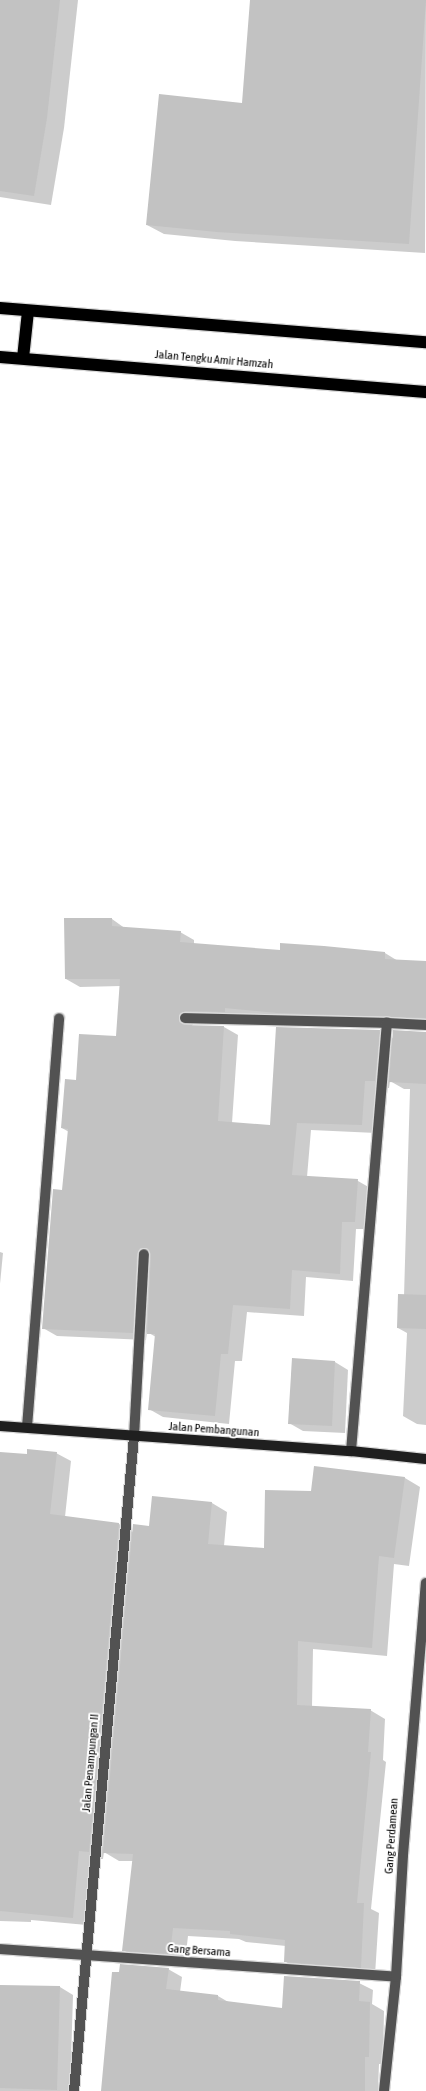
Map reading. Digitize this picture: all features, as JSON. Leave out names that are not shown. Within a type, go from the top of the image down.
[{"type":"main road","points":[[0,308],[426,342]]},
{"type":"main road","points":[[23,358],[28,311]]},
{"type":"main road","name":"Jalan Tengku Amir Hamzah","points":[[0,357],[426,392]]},
{"type":"street","points":[[28,1428],[59,1018]]},
{"type":"street","points":[[184,1018],[426,1025]]},
{"type":"street","points":[[351,1451],[387,1023]]},
{"type":"street","name":"Jalan Penampungan II","points":[[74,2091],[134,1437],[144,1254]]},
{"type":"street","name":"Jalan Pembangunan","points":[[0,1426],[351,1451],[426,1459]]},
{"type":"street","name":"Gang Perdamean","points":[[384,2091],[396,1977],[403,1855],[426,1583]]},
{"type":"street","name":"Gang Bersama","points":[[0,1949],[396,1977]]},
{"type":"building","points":[[0,0],[60,0],[47,118],[34,196],[0,191]]},
{"type":"building","points":[[250,0],[426,0],[409,244],[217,232],[146,225],[159,94],[242,103]]},
{"type":"building","points":[[64,918],[112,918],[112,926],[181,931],[180,942],[280,950],[280,943],[324,946],[385,952],[385,959],[426,961],[426,1018],[277,1013],[225,1008],[225,1012],[185,1011],[179,1015],[179,1022],[184,1025],[224,1026],[218,1121],[270,1125],[276,1027],[380,1030],[375,1081],[365,1081],[362,1125],[297,1123],[292,1175],[358,1179],[355,1222],[342,1222],[340,1274],[292,1270],[290,1309],[233,1305],[228,1354],[221,1354],[215,1416],[148,1410],[155,1334],[147,1334],[151,1254],[147,1248],[140,1248],[137,1254],[133,1333],[42,1329],[53,1189],[62,1190],[68,1129],[61,1128],[65,1079],[76,1080],[79,1034],[116,1036],[120,979],[65,979]]},
{"type":"building","points":[[393,1030],[426,1032],[426,1084],[389,1082]]},
{"type":"building","points":[[398,1294],[426,1295],[426,1329],[397,1328]]},
{"type":"building","points":[[292,1358],[335,1361],[332,1426],[288,1424]]},
{"type":"building","points":[[27,1449],[57,1452],[50,1514],[119,1523],[89,1852],[79,1851],[73,1918],[0,1911],[0,1452],[27,1454]]},
{"type":"building","points":[[314,1466],[405,1477],[394,1558],[379,1556],[372,1648],[298,1641],[297,1705],[371,1709],[368,1752],[371,1752],[357,1903],[364,1903],[361,1968],[284,1962],[285,1940],[230,1934],[230,1931],[173,1928],[170,1954],[122,1951],[133,1854],[103,1853],[133,1524],[149,1526],[152,1496],[212,1502],[208,1544],[264,1548],[265,1490],[311,1491]]},
{"type":"building","points":[[120,1964],[169,1968],[166,1989],[218,1995],[218,2000],[282,2008],[284,1976],[360,1981],[359,2001],[370,2002],[369,2057],[365,2057],[365,2091],[101,2091],[112,1972],[119,1972]]},
{"type":"building","points":[[0,1985],[60,1986],[57,2090],[0,2088]]}]
